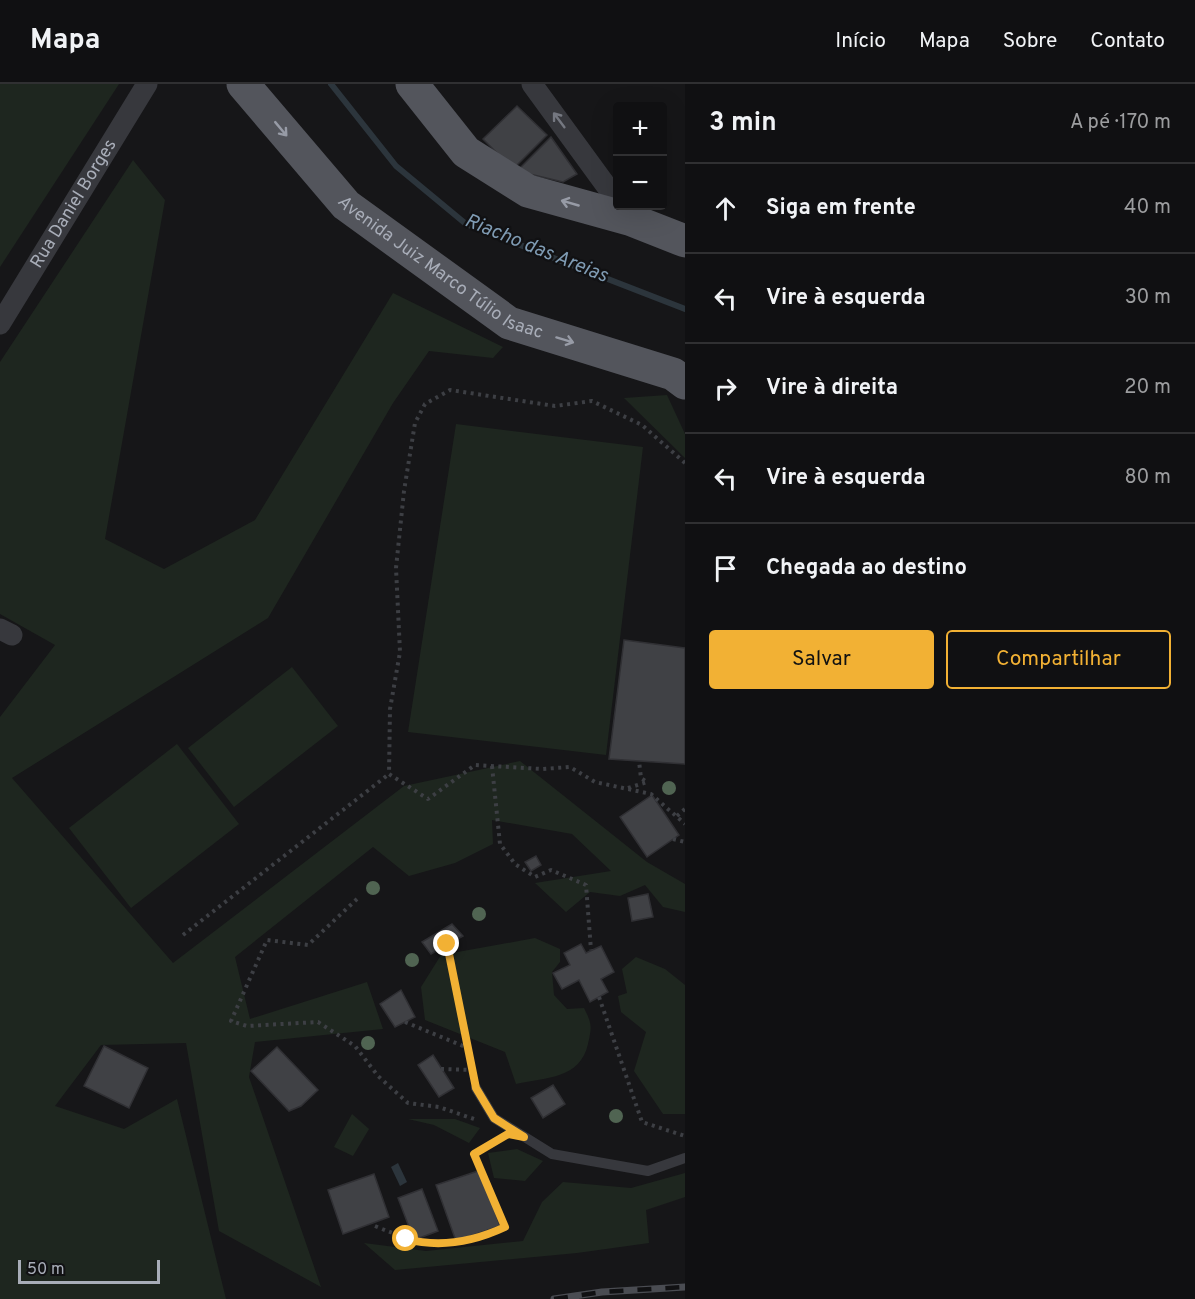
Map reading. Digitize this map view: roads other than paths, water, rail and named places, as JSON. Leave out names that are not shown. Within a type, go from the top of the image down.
[{"type":"main road","name":"Avenida Juiz Marco Túlio Isaac","points":[[243,84],[346,205],[509,323],[674,374],[685,383]]},
{"type":"main road","points":[[412,84],[466,152],[528,191],[613,207]]},
{"type":"main road","points":[[624,210],[685,241]]},
{"type":"street","name":"Rua Daniel Borges","points":[[0,324],[147,84]]},
{"type":"street","points":[[532,84],[613,196]]},
{"type":"lane","points":[[476,1088],[494,1118],[552,1154],[648,1171],[685,1158]]},
{"type":"waterway","name":"Riacho das Areias","points":[[331,84],[396,166],[466,224],[685,309]]},
{"type":"railway","points":[[554,1299],[602,1292],[685,1287]]}]
